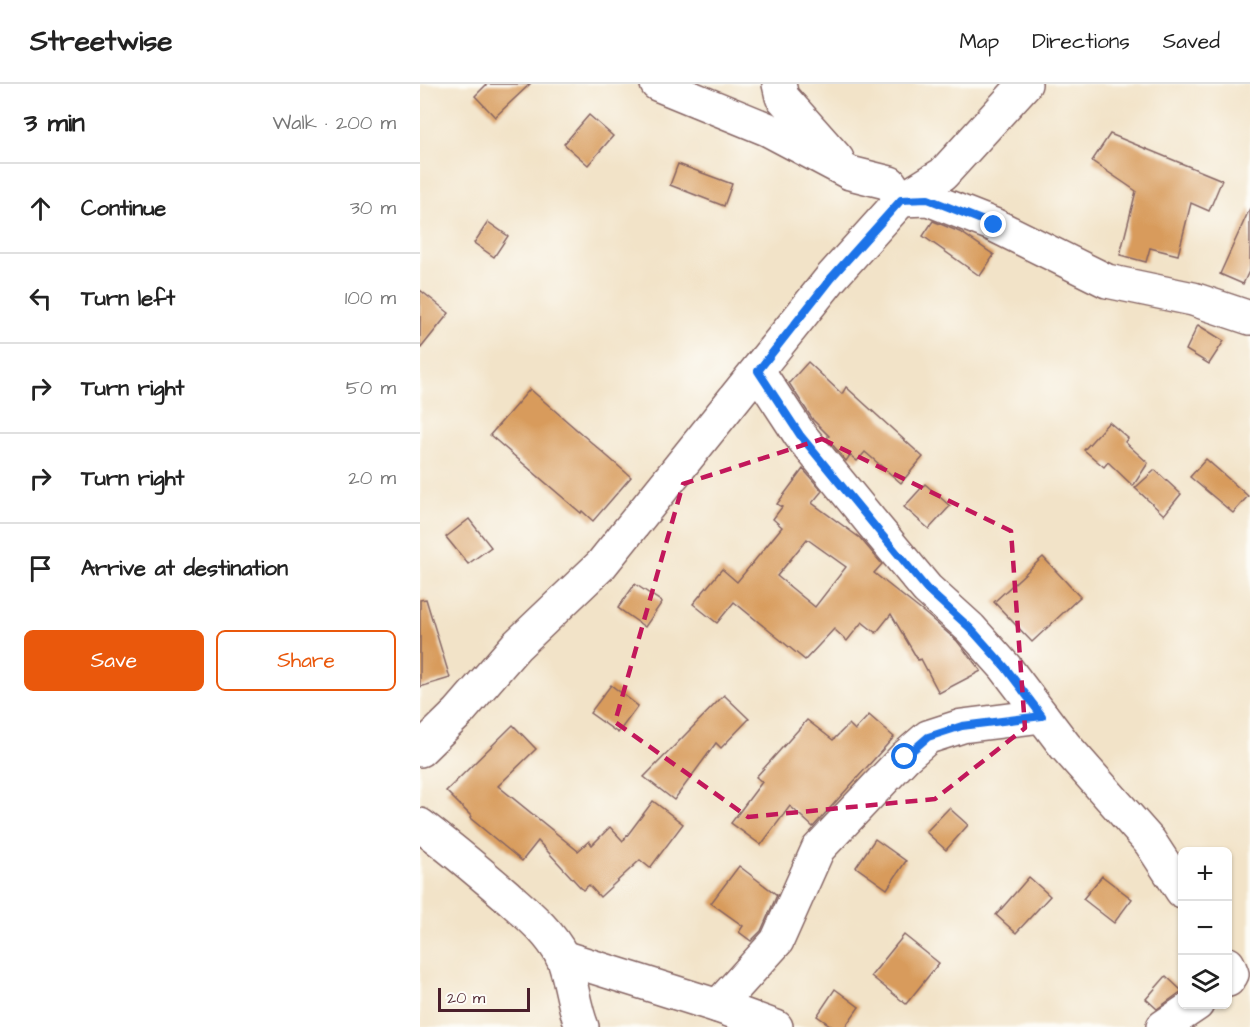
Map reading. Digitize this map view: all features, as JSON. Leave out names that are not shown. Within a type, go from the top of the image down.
[{"type":"street","points":[[657,84],[767,129],[850,173],[890,183],[901,200]]},
{"type":"street","points":[[779,84],[782,97],[850,173]]},
{"type":"street","points":[[420,750],[458,713],[516,646],[601,565],[831,278],[901,200],[944,174],[1025,84]]},
{"type":"street","points":[[901,200],[928,199],[983,220],[1107,281],[1193,299],[1250,318]]},
{"type":"street","points":[[758,371],[800,435],[927,589],[970,628],[1005,667],[1065,746],[1150,842],[1178,885]]},
{"type":"street","points":[[718,1006],[777,941],[818,849],[905,757],[928,737],[962,726],[1042,716]]},
{"type":"street","points":[[420,825],[458,853],[538,923],[562,957],[576,1014],[582,1027]]},
{"type":"street","points":[[562,957],[718,1006],[776,1027]]},
{"type":"street","points":[[1163,1027],[1191,1009]]},
{"type":"highlighted area","points":[[822,439],[1011,531],[1025,728],[935,799],[748,817],[615,722],[683,484]]},
{"type":"building","points":[[487,84],[530,84],[495,117],[475,96]]},
{"type":"building","points":[[589,115],[613,136],[588,165],[564,144]]},
{"type":"building","points":[[1110,134],[1222,180],[1209,211],[1191,203],[1178,255],[1150,248],[1146,262],[1120,255],[1136,191],[1092,161]]},
{"type":"building","points":[[678,164],[732,184],[724,206],[670,185]]},
{"type":"building","points":[[1250,208],[1250,269],[1243,284],[1220,274]]},
{"type":"building","points":[[933,221],[962,233],[994,255],[980,276],[923,236]]},
{"type":"building","points":[[488,222],[508,236],[494,257],[474,243]]},
{"type":"building","points":[[420,290],[449,313],[420,349]]},
{"type":"building","points":[[1198,325],[1224,341],[1209,364],[1186,350]]},
{"type":"building","points":[[808,362],[842,394],[846,387],[923,457],[901,483],[865,452],[857,461],[850,455],[846,461],[827,438],[829,436],[813,420],[789,383]]},
{"type":"building","points":[[530,389],[631,477],[593,521],[490,435]]},
{"type":"building","points":[[1109,422],[1128,438],[1125,442],[1148,463],[1133,486],[1108,462],[1104,467],[1084,450]]},
{"type":"building","points":[[1206,459],[1248,496],[1233,513],[1190,477]]},
{"type":"building","points":[[803,469],[822,491],[812,503],[860,538],[882,564],[874,573],[957,641],[981,671],[939,693],[921,659],[918,660],[891,614],[876,633],[862,622],[847,641],[834,629],[805,660],[734,602],[717,623],[693,604],[722,569],[737,582],[782,527],[773,519],[782,507],[777,504]],"holes":[[[807,539],[846,567],[815,607],[777,576]]]},
{"type":"building","points":[[1155,470],[1181,494],[1164,515],[1135,488]]},
{"type":"building","points":[[925,484],[950,506],[929,529],[904,507]]},
{"type":"building","points":[[469,519],[491,547],[468,564],[446,537]]},
{"type":"building","points":[[1043,557],[1080,597],[1032,642],[994,602]]},
{"type":"building","points":[[635,584],[662,602],[645,627],[618,608]]},
{"type":"building","points":[[426,599],[450,678],[420,687],[420,600]]},
{"type":"building","points":[[611,685],[638,706],[618,733],[590,713]]},
{"type":"building","points":[[724,695],[749,719],[721,748],[716,743],[674,800],[644,777]]},
{"type":"building","points":[[869,715],[894,737],[813,827],[790,806],[761,845],[731,823],[762,782],[756,777],[807,720],[833,740],[849,724],[855,730]]},
{"type":"building","points":[[513,725],[536,749],[498,786],[578,851],[589,841],[592,845],[610,827],[623,841],[653,801],[683,824],[650,868],[640,860],[600,897],[589,885],[583,890],[538,841],[522,861],[470,818],[471,816],[446,791]]},
{"type":"building","points":[[949,808],[968,825],[946,850],[926,832]]},
{"type":"building","points":[[875,839],[906,861],[887,889],[856,867]]},
{"type":"building","points":[[739,866],[777,895],[761,931],[751,941],[739,932],[743,926],[711,903]]},
{"type":"building","points":[[1102,876],[1132,899],[1114,923],[1083,899]]},
{"type":"building","points":[[1029,877],[1050,896],[1016,933],[996,915]]},
{"type":"building","points":[[904,935],[939,963],[906,1004],[871,976]]},
{"type":"building","points":[[1166,976],[1178,987],[1178,994],[1157,1009],[1146,999]]},
{"type":"building","points":[[835,989],[859,1007],[845,1027],[833,1027],[817,1016]]},
{"type":"route","points":[[905,757],[928,737],[962,726],[1042,716],[1005,667],[970,628],[927,589],[877,529],[800,435],[758,371],[831,278],[901,200],[928,199],[994,225]]}]
